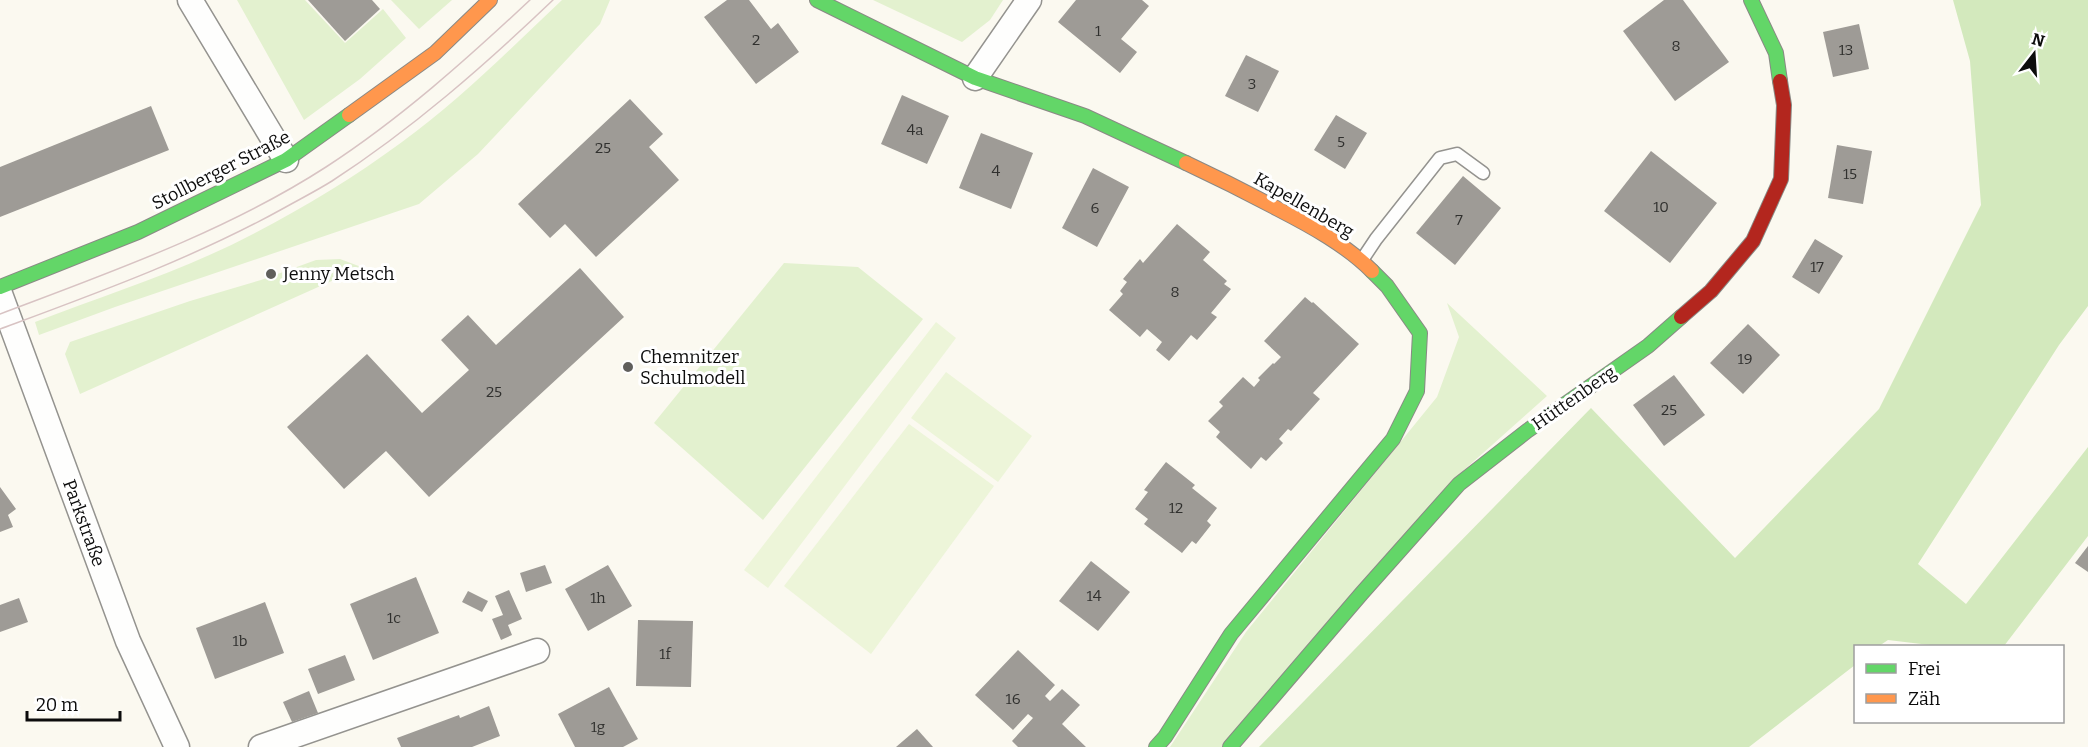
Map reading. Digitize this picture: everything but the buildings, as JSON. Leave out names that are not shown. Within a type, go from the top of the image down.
[{"type":"street","points":[[190,0],[286,160]]},
{"type":"street","name":"Stollberger Straße","points":[[0,286],[138,232],[286,160],[435,54],[490,0]]},
{"type":"street","name":"Kapellenberg","points":[[817,0],[975,78],[1085,116],[1227,182],[1314,228],[1362,261],[1387,286],[1420,333],[1418,391],[1393,439],[1232,634],[1165,737],[1156,747]]},
{"type":"street","points":[[975,78],[1029,0]]},
{"type":"street","name":"Hüttenberg","points":[[1230,747],[1459,484],[1527,431],[1648,346],[1711,291],[1754,241],[1781,179],[1784,105],[1776,53],[1751,0]]},
{"type":"street","name":"Parkstraße","points":[[0,294],[128,641],[177,747]]},
{"type":"street","points":[[261,747],[537,651]]},
{"type":"lane","points":[[1362,261],[1376,239],[1440,158],[1456,154],[1483,173]]},
{"type":"green space","points":[[237,0],[305,0],[345,43],[383,9],[406,38],[360,79],[304,120]]},
{"type":"green space","points":[[391,0],[452,0],[419,29]]},
{"type":"green space","points":[[562,0],[610,0],[600,24],[478,154],[419,204],[39,335],[35,322],[201,259],[293,213],[348,179],[385,155],[444,109]]},
{"type":"green space","points":[[873,0],[1003,0],[990,20],[962,42]]},
{"type":"green space","points":[[1953,0],[2088,0],[2088,306],[2059,345],[1918,564],[1966,604],[2088,447],[2088,536],[2005,645],[1930,645],[1888,640],[1880,645],[1854,645],[1854,666],[1749,747],[1259,747],[1591,408],[1735,558],[1879,409],[1981,205],[1970,61]]},
{"type":"green space","points":[[340,259],[372,271],[345,275],[80,394],[65,354],[70,342],[316,260]]},
{"type":"green space","points":[[784,263],[858,267],[923,319],[763,520],[654,423]]},
{"type":"green space","points":[[1447,303],[1547,396],[1455,478],[1223,747],[1170,747],[1246,632],[1437,397],[1459,337]]},
{"type":"green space","points":[[936,322],[956,338],[768,588],[744,570]]},
{"type":"green space","points":[[946,372],[1032,436],[998,482],[911,418]]},
{"type":"green space","points":[[909,424],[994,486],[871,654],[784,586]]},
{"type":"tram line","points":[[0,314],[168,249],[209,231],[288,190],[326,167],[406,109],[530,0]]},
{"type":"tram line","points":[[0,329],[180,259],[250,226],[326,185],[391,140],[447,96],[553,0]]},
{"type":"traffic: fast","points":[[817,0],[975,78],[1085,116],[1186,163]]},
{"type":"traffic: fast","points":[[1751,0],[1776,53],[1780,81]]},
{"type":"traffic: fast","points":[[0,287],[138,232],[286,160],[349,115]]},
{"type":"traffic: fast","points":[[1156,747],[1165,737],[1231,634],[1393,439],[1417,391],[1420,333],[1387,286],[1372,271]]},
{"type":"traffic: fast","points":[[1230,747],[1459,484],[1527,431],[1648,346],[1681,317]]},
{"type":"traffic: slow","points":[[349,115],[435,53],[490,0]]},
{"type":"traffic: slow","points":[[1186,163],[1315,229],[1340,244],[1372,271]]},
{"type":"traffic: jam","points":[[1681,317],[1711,291],[1753,241],[1781,179],[1784,105],[1780,81]]},
{"type":"place","name":"Jenny Metsch","points":[[271,274]]},
{"type":"place","name":"Chemnitzer Schulmodell","points":[[628,367]]}]
